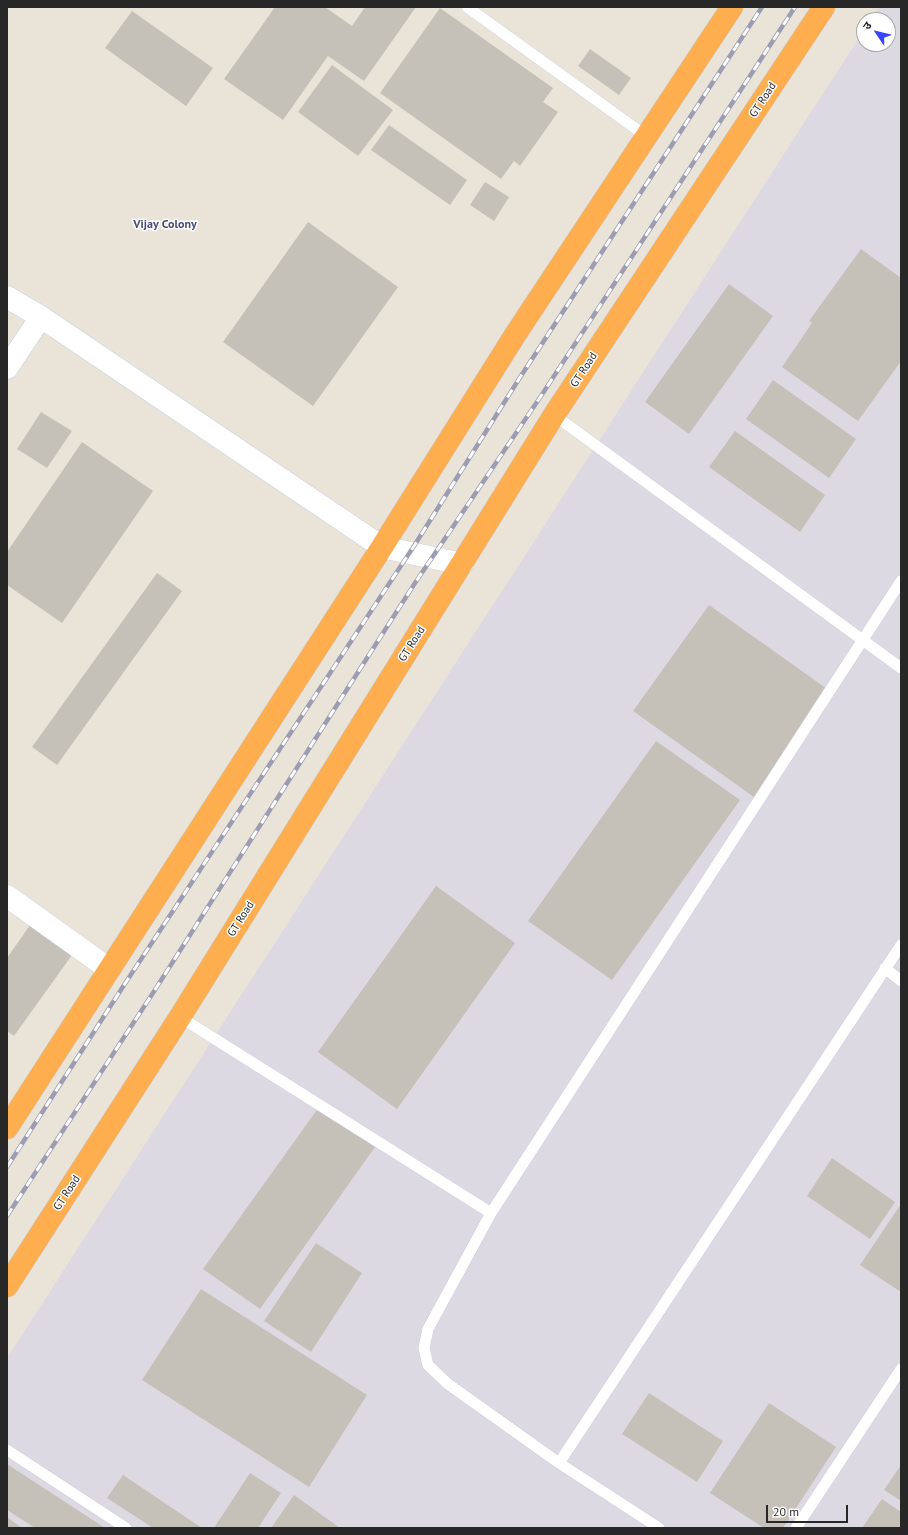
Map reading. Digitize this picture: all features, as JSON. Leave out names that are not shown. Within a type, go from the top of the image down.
[{"type":"highway","points":[[7,1128],[382,547],[515,335],[732,7]]},
{"type":"highway","name":"GT Road","points":[[7,1286],[180,1017],[554,415],[824,7]]},
{"type":"street","points":[[7,297],[41,317],[382,547],[462,564]]},
{"type":"street","points":[[7,368],[41,317]]},
{"type":"street","points":[[7,896],[109,969]]},
{"type":"lane","points":[[466,7],[646,136]]},
{"type":"lane","points":[[554,415],[901,668]]},
{"type":"lane","points":[[659,1528],[559,1463],[448,1384],[428,1365],[424,1348],[428,1329],[491,1213],[901,581]]},
{"type":"lane","points":[[559,1463],[901,945]]},
{"type":"lane","points":[[885,968],[901,980]]},
{"type":"lane","points":[[180,1017],[491,1213]]},
{"type":"lane","points":[[796,1528],[901,1369]]},
{"type":"lane","points":[[7,1450],[126,1528]]},
{"type":"shaded area","points":[[879,7],[901,7],[901,1528],[7,1528],[7,1358],[856,42],[856,52],[896,52],[896,12],[876,12]]},
{"type":"building","points":[[275,7],[325,7],[352,26],[365,7],[416,7],[364,81],[328,56],[283,120],[224,79]]},
{"type":"building","points":[[440,8],[553,88],[543,102],[558,112],[520,166],[514,161],[501,179],[380,93]]},
{"type":"building","points":[[132,11],[213,68],[186,106],[105,48]]},
{"type":"building","points":[[590,49],[631,78],[619,95],[578,66]]},
{"type":"building","points":[[332,65],[393,110],[358,156],[298,112]]},
{"type":"building","points":[[389,125],[467,180],[450,205],[371,150]]},
{"type":"building","points":[[485,182],[509,197],[494,221],[470,205]]},
{"type":"building","points":[[308,222],[398,287],[313,406],[223,342]]},
{"type":"building","points":[[861,249],[901,278],[901,361],[858,421],[782,367],[812,323],[809,321]]},
{"type":"building","points":[[729,284],[773,316],[689,434],[645,402]]},
{"type":"building","points":[[773,380],[856,439],[829,478],[746,419]]},
{"type":"building","points":[[41,412],[72,431],[47,468],[17,449]]},
{"type":"building","points":[[735,431],[825,495],[800,532],[709,467]]},
{"type":"building","points":[[82,442],[153,491],[62,623],[7,585],[7,552]]},
{"type":"building","points":[[157,573],[182,591],[57,765],[32,747]]},
{"type":"building","points":[[709,605],[830,691],[754,797],[633,711]]},
{"type":"building","points":[[656,741],[740,800],[612,980],[528,921]]},
{"type":"building","points":[[436,886],[515,943],[397,1109],[318,1052]]},
{"type":"building","points":[[35,918],[77,948],[14,1036],[7,1031],[7,958]]},
{"type":"building","points":[[319,1107],[375,1147],[260,1309],[203,1269]]},
{"type":"building","points":[[832,1158],[895,1202],[870,1239],[807,1196]]},
{"type":"building","points":[[901,1204],[901,1292],[860,1265]]},
{"type":"building","points":[[316,1243],[362,1273],[311,1352],[264,1321]]},
{"type":"building","points":[[201,1289],[367,1395],[309,1487],[142,1380]]},
{"type":"building","points":[[649,1393],[723,1441],[697,1482],[622,1434]]},
{"type":"building","points":[[769,1403],[836,1447],[783,1528],[764,1528],[710,1493]]},
{"type":"building","points":[[7,1464],[105,1528],[35,1528],[7,1510]]},
{"type":"building","points":[[901,1465],[901,1501],[884,1490]]},
{"type":"building","points":[[250,1473],[281,1493],[258,1528],[214,1528]]},
{"type":"building","points":[[123,1475],[202,1528],[153,1528],[107,1498]]},
{"type":"building","points":[[294,1495],[340,1528],[271,1528]]},
{"type":"building","points":[[882,1499],[901,1512],[901,1528],[862,1528]]},
{"type":"building","points":[[7,1517],[22,1528],[7,1528]]},
{"type":"railway","points":[[7,1167],[126,982],[414,546],[519,379],[762,7]]},
{"type":"railway","points":[[7,1216],[151,996],[415,583],[541,396],[795,7]]},
{"type":"district","name":"Vijay Colony","points":[[165,225]]}]
